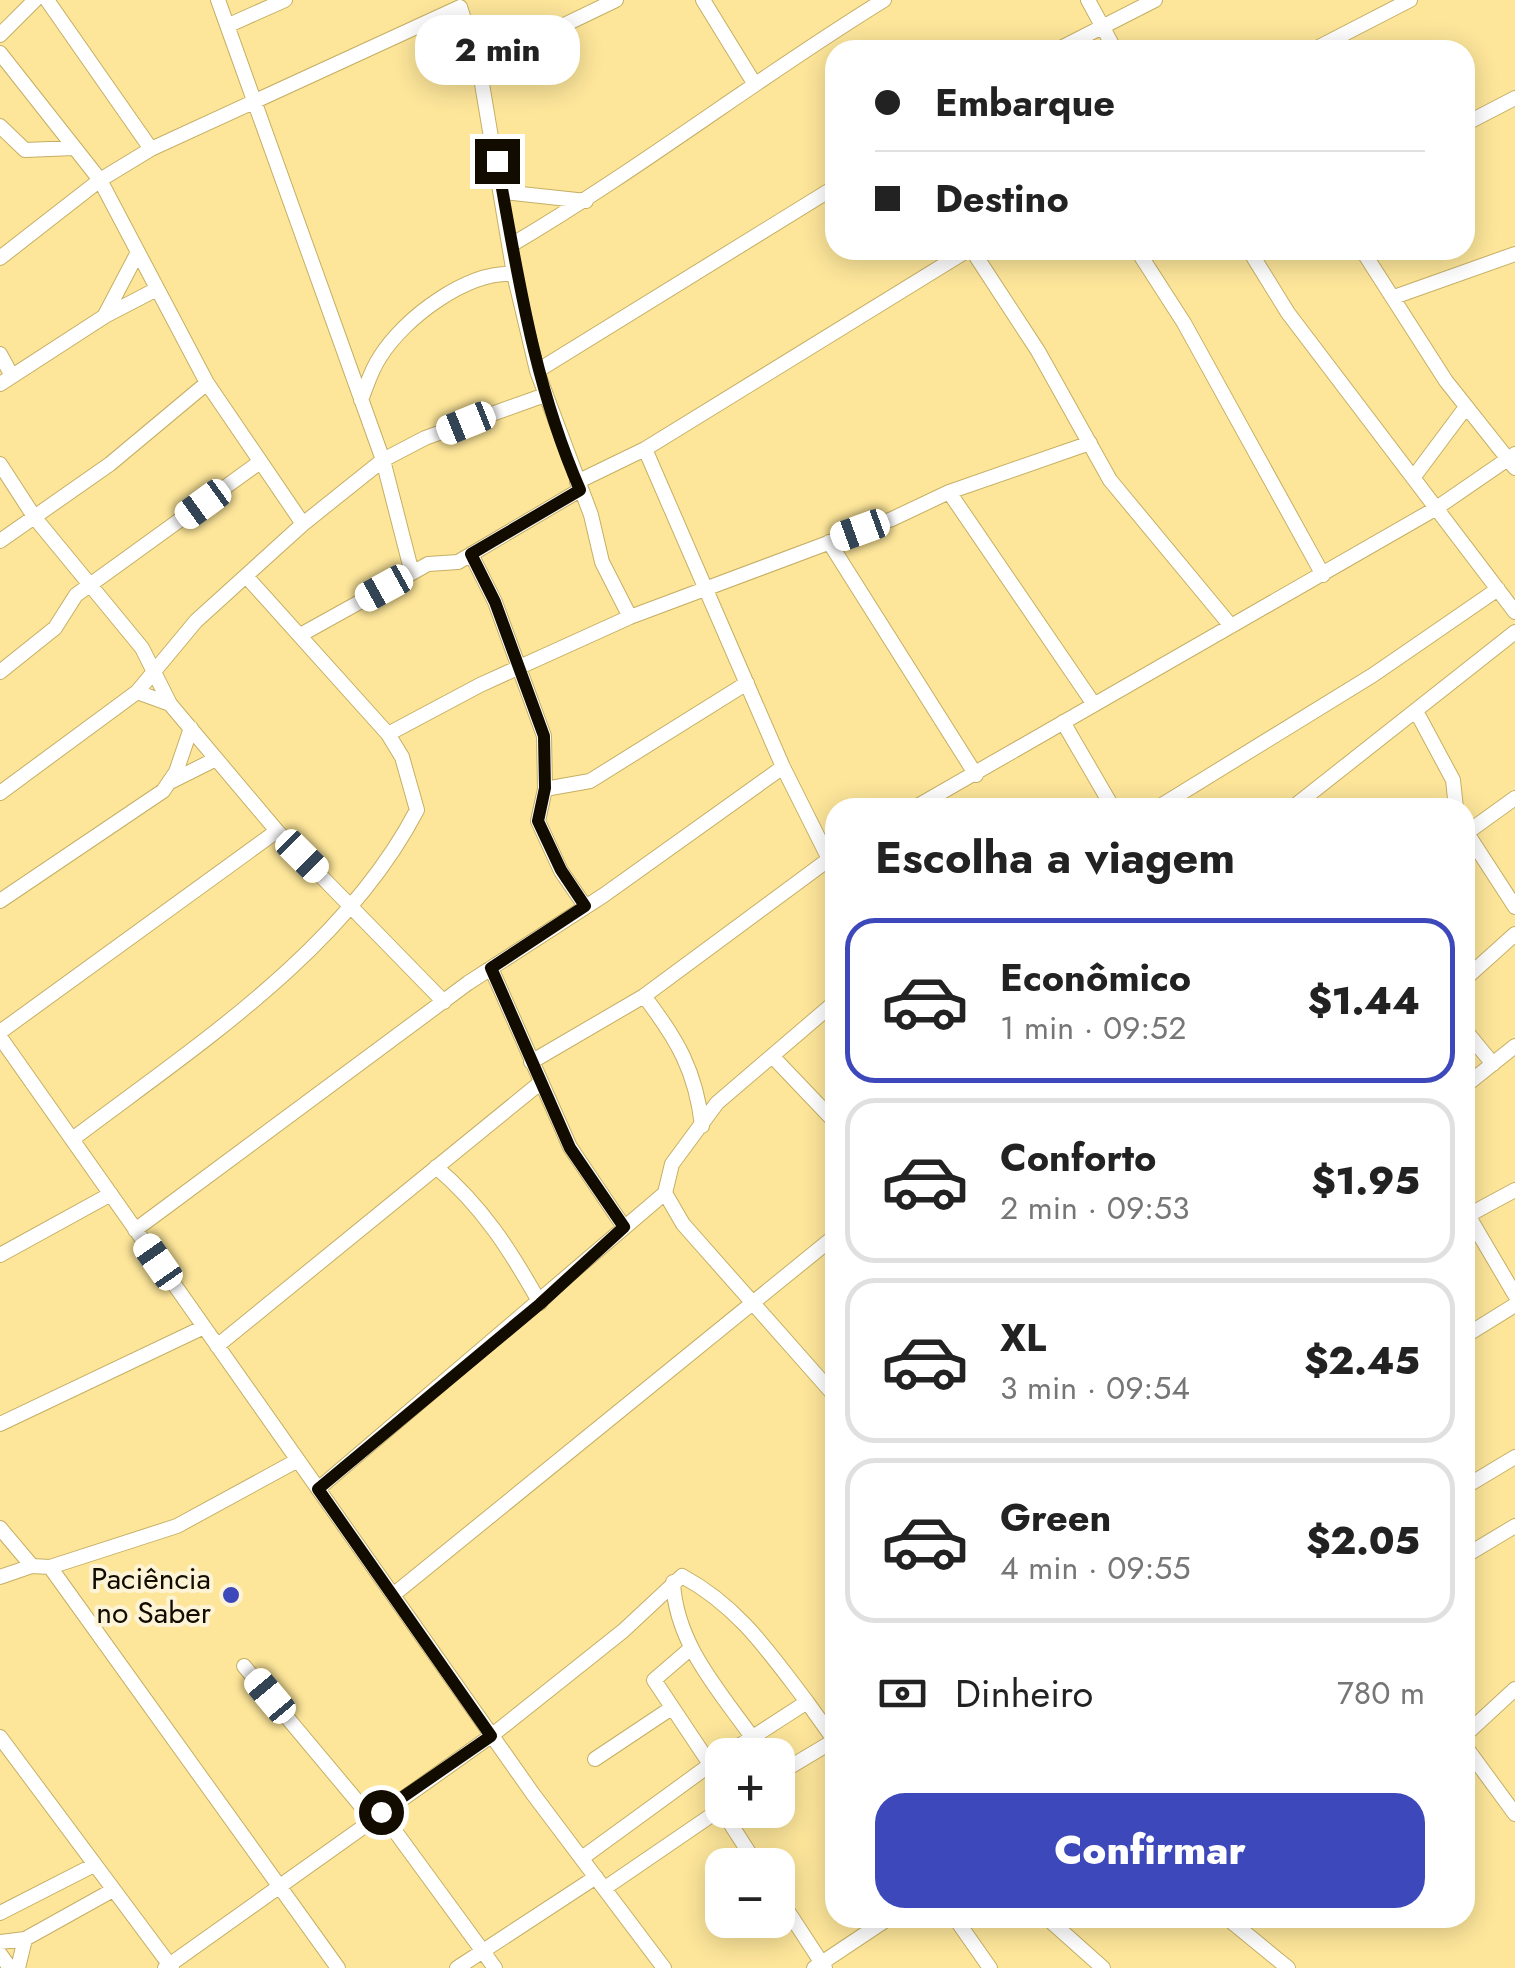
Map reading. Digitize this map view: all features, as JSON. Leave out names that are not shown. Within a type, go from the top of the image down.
[{"type":"street","points":[[0,35],[35,0]]},
{"type":"street","points":[[46,0],[151,148]]},
{"type":"street","points":[[218,0],[384,460],[412,573]]},
{"type":"street","points":[[229,24],[285,0]]},
{"type":"street","points":[[479,66],[616,0]]},
{"type":"street","points":[[702,0],[754,83]]},
{"type":"street","points":[[1088,0],[1109,40]]},
{"type":"street","points":[[1075,40],[1155,0]]},
{"type":"street","points":[[511,245],[587,201],[879,1]]},
{"type":"street","points":[[1332,40],[1402,2]]},
{"type":"street","points":[[0,258],[100,180],[151,148],[254,99],[324,73],[448,5],[460,7],[479,66],[514,274],[537,371],[602,562],[630,617]]},
{"type":"street","points":[[0,53],[100,180],[206,383],[304,524]]},
{"type":"street","points":[[1475,119],[1515,98]]},
{"type":"street","points":[[0,126],[25,150],[74,148]]},
{"type":"street","points":[[503,192],[587,201]]},
{"type":"street","points":[[537,371],[825,192]]},
{"type":"street","points":[[105,316],[138,252]]},
{"type":"street","points":[[1394,297],[1515,254]]},
{"type":"street","points":[[302,634],[428,564],[458,562],[954,260]]},
{"type":"street","points":[[977,260],[1038,351],[1135,514],[1231,626]]},
{"type":"street","points":[[1143,260],[1184,323],[1323,575]]},
{"type":"street","points":[[1255,260],[1288,313],[1515,612]]},
{"type":"street","points":[[933,798],[1323,575],[1513,460],[1466,407],[1369,260]]},
{"type":"street","points":[[362,400],[382,354],[418,318],[483,278],[514,274]]},
{"type":"street","points":[[0,354],[6,380],[105,316],[157,289]]},
{"type":"street","points":[[0,542],[110,464],[206,383]]},
{"type":"street","points":[[0,793],[138,692],[170,647],[304,524],[384,460],[426,438],[545,395]]},
{"type":"street","points":[[1412,478],[1466,407]]},
{"type":"street","points":[[388,734],[630,617],[949,492],[1090,444]]},
{"type":"street","points":[[645,448],[783,766],[825,848]]},
{"type":"street","points":[[0,672],[55,628],[76,595],[260,462]]},
{"type":"street","points":[[0,464],[35,518],[142,648],[170,704],[276,830],[444,1002]]},
{"type":"street","points":[[949,492],[1093,703]]},
{"type":"street","points":[[829,542],[976,775]]},
{"type":"street","points":[[471,554],[495,602],[544,736],[545,788],[538,821],[561,870],[585,906]]},
{"type":"street","points":[[74,1138],[212,1034],[352,906],[417,810],[402,757],[388,734],[246,576]]},
{"type":"street","points":[[1173,798],[1373,675],[1498,589]]},
{"type":"street","points":[[1305,798],[1515,632]]},
{"type":"street","points":[[142,648],[170,647]]},
{"type":"street","points":[[545,788],[590,780],[747,683]]},
{"type":"street","points":[[138,692],[170,704]]},
{"type":"street","points":[[1416,710],[1453,780],[1455,798]]},
{"type":"street","points":[[1063,722],[1107,798]]},
{"type":"street","points":[[171,782],[191,728]]},
{"type":"street","points":[[0,901],[147,803],[171,782],[216,758]]},
{"type":"street","points":[[135,1230],[491,968],[783,766]]},
{"type":"street","points":[[1475,827],[1515,798]]},
{"type":"street","points":[[276,830],[0,1034],[491,1736],[664,1968]]},
{"type":"street","points":[[1475,847],[1515,906]]},
{"type":"street","points":[[531,1062],[644,996],[825,867]]},
{"type":"street","points":[[1475,970],[1515,934]]},
{"type":"street","points":[[491,968],[580,1164],[624,1227]]},
{"type":"street","points":[[644,996],[682,1046],[698,1089],[702,1126]]},
{"type":"street","points":[[318,1489],[666,1193],[672,1164],[724,1095],[774,1058],[825,1011]]},
{"type":"street","points":[[1475,1043],[1492,1064]]},
{"type":"street","points":[[1475,1078],[1515,1046]]},
{"type":"street","points":[[774,1058],[825,1112]]},
{"type":"street","points":[[217,1346],[540,1083]]},
{"type":"street","points":[[436,1167],[468,1194],[500,1231],[540,1304]]},
{"type":"street","points":[[1475,1210],[1515,1190]]},
{"type":"street","points":[[666,1193],[683,1224],[825,1384]]},
{"type":"street","points":[[0,1255],[111,1194]]},
{"type":"street","points":[[1475,1229],[1515,1295]]},
{"type":"street","points":[[393,1595],[825,1244]]},
{"type":"street","points":[[1475,1330],[1515,1305]]},
{"type":"street","points":[[0,1424],[204,1328]]},
{"type":"street","points":[[1475,1481],[1515,1457]]},
{"type":"street","points":[[0,1577],[32,1566],[50,1567],[177,1526],[298,1460]]},
{"type":"street","points":[[1475,1550],[1515,1526]]},
{"type":"street","points":[[0,1528],[32,1566]]},
{"type":"street","points":[[50,1567],[338,1968]]},
{"type":"street","points":[[0,1737],[169,1967],[277,1885],[491,1736],[623,1630],[682,1576],[720,1597],[740,1615],[825,1726]]},
{"type":"street","points":[[673,1582],[674,1614],[690,1649],[752,1736]]},
{"type":"street","points":[[690,1649],[654,1680],[670,1708],[705,1744]]},
{"type":"street","points":[[244,1666],[376,1815],[496,1968]]},
{"type":"street","points":[[1475,1726],[1515,1689]]},
{"type":"street","points":[[749,1738],[807,1702]]},
{"type":"street","points":[[595,1759],[670,1708]]},
{"type":"street","points":[[795,1764],[825,1746]]},
{"type":"street","points":[[1475,1760],[1515,1814]]},
{"type":"street","points":[[582,1858],[705,1769]]},
{"type":"street","points":[[457,1968],[705,1819]]},
{"type":"street","points":[[0,1914],[94,1865]]},
{"type":"street","points":[[0,1942],[24,1939],[113,1890]]},
{"type":"street","points":[[795,1924],[820,1966],[875,1928]]},
{"type":"street","points":[[962,1928],[990,1968]]},
{"type":"street","points":[[1058,1928],[1104,1968]]},
{"type":"street","points":[[1239,1928],[1288,1968]]},
{"type":"street","points":[[18,1968],[24,1939]]},
{"type":"street","points":[[0,1954],[10,1968]]},
{"type":"place","name":"Paciência no Saber","points":[[231,1595]]},
{"type":"route","points":[[381,1812],[491,1736],[318,1489],[540,1304],[624,1227],[570,1148],[491,968],[585,906],[561,870],[538,821],[536,812],[545,788],[544,736],[495,602],[471,554],[580,490],[537,371],[514,274],[497,161]]}]
